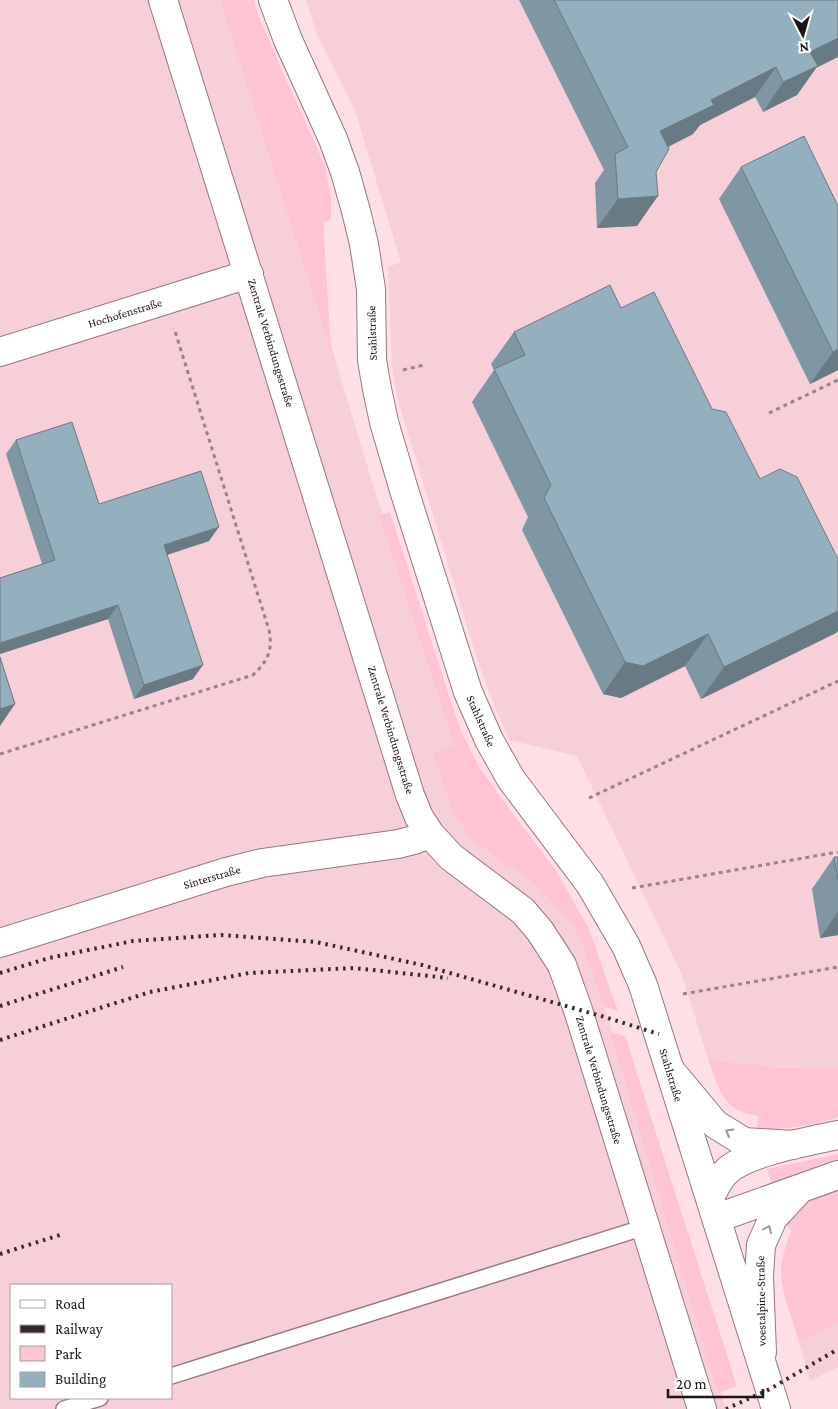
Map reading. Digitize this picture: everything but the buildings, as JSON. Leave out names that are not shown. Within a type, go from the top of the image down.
[{"type":"street","name":"Zentrale Verbindungsstraße","points":[[163,0],[410,795],[419,817],[430,834],[451,857],[523,911],[540,931],[562,965],[578,1010],[702,1409]]},
{"type":"street","name":"Stahlstraße","points":[[273,0],[288,40],[333,139],[354,203],[364,244],[371,289],[372,360],[384,422],[468,692],[488,740],[511,780],[590,884],[626,946],[643,985],[776,1409]]},
{"type":"street","name":"Hochofenstraße","points":[[0,352],[249,274]]},
{"type":"street","name":"Sinterstraße","points":[[0,943],[226,872],[262,863],[398,844],[430,834]]},
{"type":"street","points":[[670,1070],[716,1124],[744,1142],[793,1145]]},
{"type":"street","points":[[713,1208],[716,1184],[728,1170],[748,1159],[793,1145],[838,1135]]},
{"type":"street","name":"voestalpine-Straße","points":[[713,1208],[798,1190],[838,1175]]},
{"type":"street","name":"voestalpine-Straße","points":[[762,1364],[759,1277],[761,1245],[773,1218],[798,1190]]},
{"type":"lane","points":[[172,1376],[645,1227]]},
{"type":"lane","points":[[64,1409],[97,1399]]},
{"type":"path","points":[[0,754],[253,674],[264,664],[270,650],[268,630],[173,327]]},
{"type":"path","points":[[397,372],[424,365]]},
{"type":"path","points":[[769,413],[838,380]]},
{"type":"path","points":[[589,798],[838,681]]},
{"type":"path","points":[[632,888],[838,852]]},
{"type":"path","points":[[683,994],[838,967]]},
{"type":"shaded area","points":[[0,0],[231,0],[283,166],[337,366],[377,498],[498,846],[547,877],[581,932],[726,1409],[0,1409]]},
{"type":"shaded area","points":[[306,0],[838,0],[838,1068],[818,1069],[754,1065],[708,1059],[682,975],[577,756],[509,740],[476,656],[397,397],[392,367],[388,267],[401,262],[355,111],[317,35]]},
{"type":"shaded area","points":[[838,1323],[838,1367],[810,1381],[799,1342]]},
{"type":"green space","points":[[220,0],[254,0],[258,15],[325,166],[331,197],[331,220],[323,222],[331,351]]},
{"type":"green space","points":[[390,512],[461,731],[479,767],[557,872],[589,929],[618,1011],[604,1007],[583,947],[572,924],[547,895],[524,874],[499,860],[474,841],[453,813],[433,753],[455,746],[379,515]]},
{"type":"green space","points":[[610,1032],[625,1036],[737,1386],[718,1393]]},
{"type":"green space","points":[[708,1059],[773,1066],[838,1068],[838,1117],[818,1123],[757,1130],[758,1116],[738,1110],[722,1095]]},
{"type":"green space","points":[[838,1154],[838,1162],[772,1184],[767,1169]]},
{"type":"green space","points":[[838,1187],[838,1323],[799,1342],[785,1298],[782,1281],[782,1262],[791,1231],[787,1224],[805,1203]]},
{"type":"railway","points":[[0,973],[49,958],[133,941],[221,935],[316,942],[422,965],[659,1034]]},
{"type":"railway","points":[[0,1006],[123,967]]},
{"type":"railway","points":[[0,1040],[150,992],[249,973],[354,968],[448,978]]},
{"type":"railway","points":[[0,1254],[60,1235]]},
{"type":"railway","points":[[726,1409],[770,1389],[838,1349]]}]
